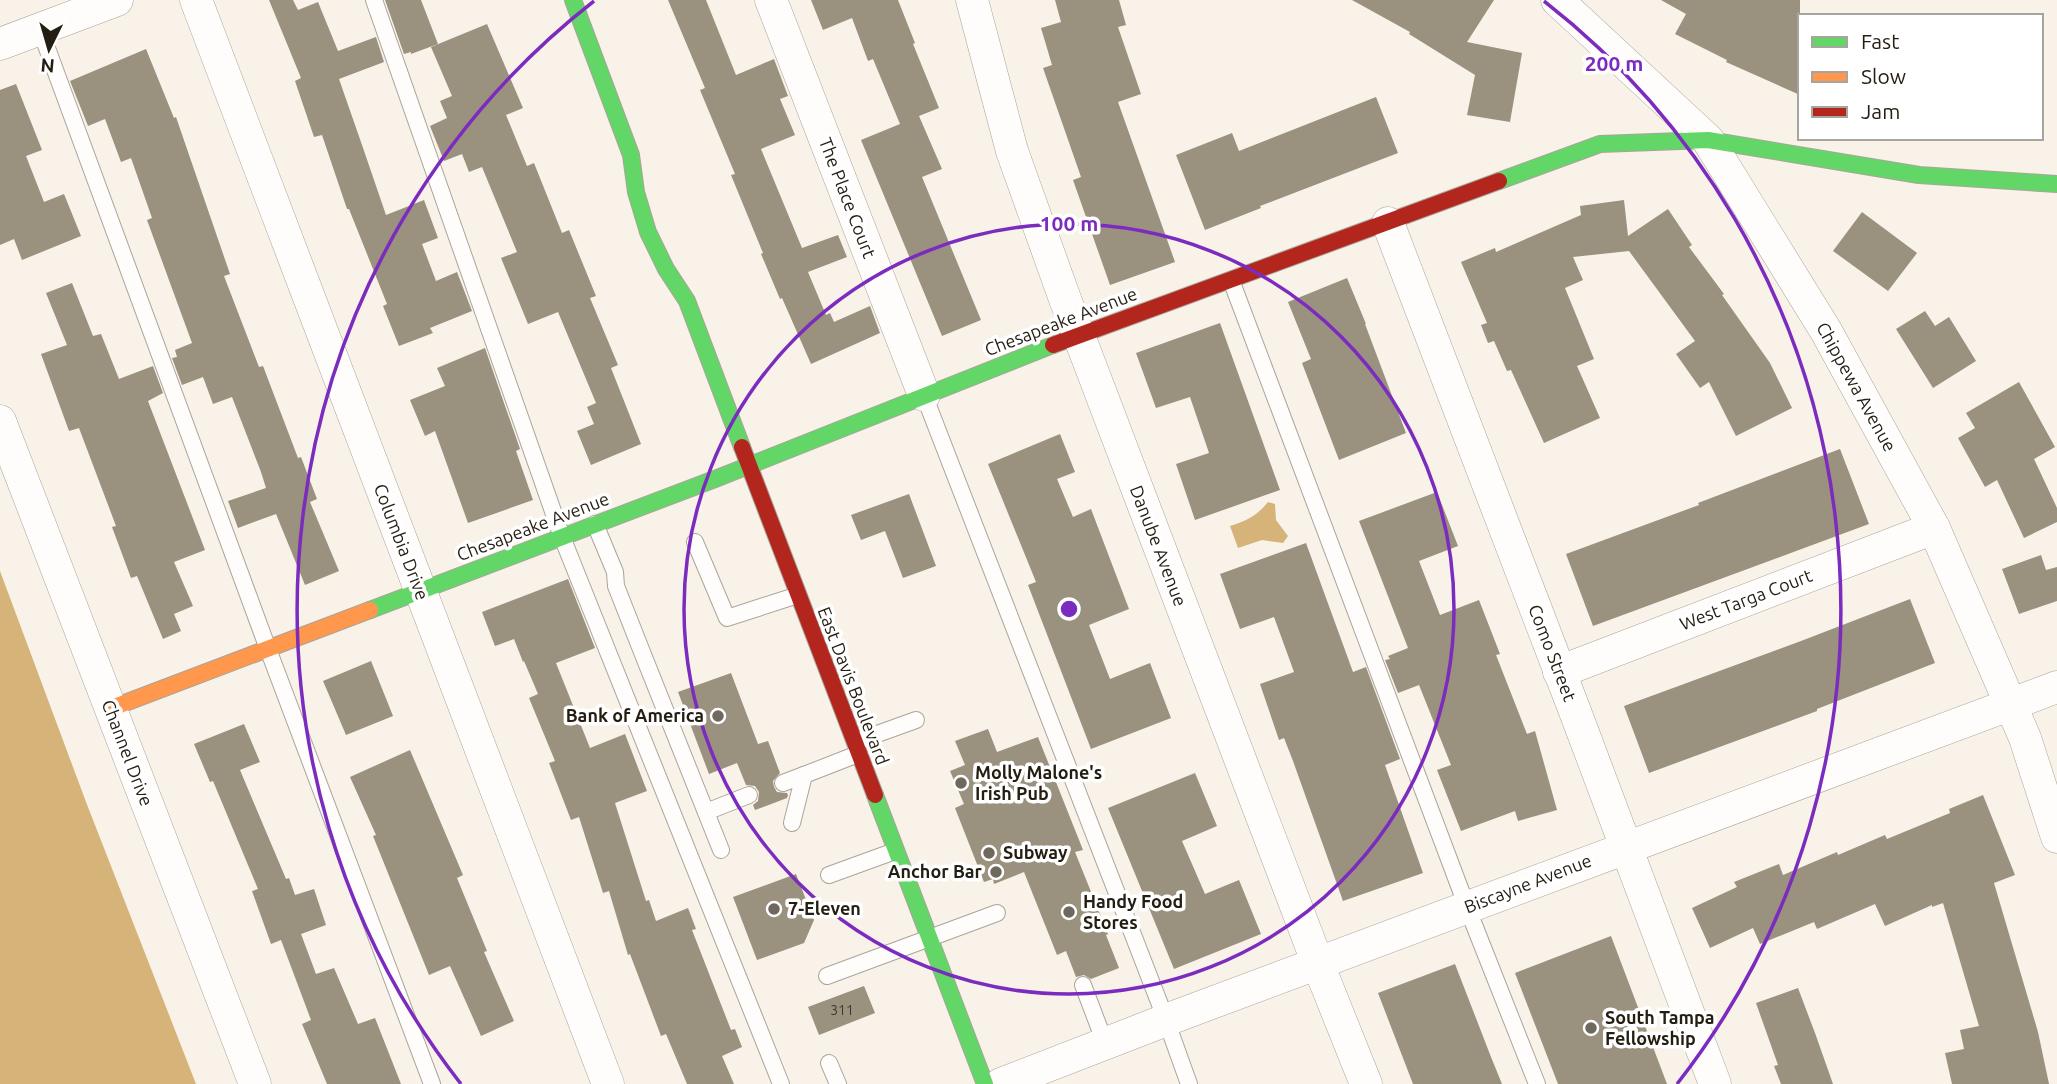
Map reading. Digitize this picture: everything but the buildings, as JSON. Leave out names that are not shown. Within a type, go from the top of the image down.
[{"type":"street","points":[[0,44],[117,0]]},
{"type":"street","name":"Columbia Drive","points":[[196,0],[608,1084]]},
{"type":"street","name":"East Davis Boulevard","points":[[573,0],[631,155],[631,172],[638,202],[655,248],[673,284],[687,301],[985,1084]]},
{"type":"street","name":"The Place Court","points":[[771,0],[923,396]]},
{"type":"street","name":"Danube Avenue","points":[[972,0],[1012,151],[1078,335],[1366,1084]]},
{"type":"street","name":"Chippewa Avenue","points":[[1557,0],[1708,141],[1826,331],[1934,528],[2030,751],[2057,837]]},
{"type":"street","name":"Chesapeake Avenue","points":[[109,709],[749,465],[1078,335],[1600,144],[1708,141],[1919,175],[2057,184]]},
{"type":"street","name":"East Davis Boulevard","points":[[631,155],[647,166],[651,176]]},
{"type":"street","name":"Como Street","points":[[1388,223],[1715,1084]]},
{"type":"street","name":"East Davis Boulevard","points":[[684,265],[687,301]]},
{"type":"street","name":"Channel Drive","points":[[0,421],[255,1084]]},
{"type":"street","name":"West Targa Court","points":[[1559,672],[1934,528]]},
{"type":"street","name":"Biscayne Avenue","points":[[1001,1084],[1625,847],[2057,687]]},
{"type":"lane","points":[[373,0],[562,537],[781,1084]]},
{"type":"lane","points":[[40,29],[268,649],[432,1084]]},
{"type":"lane","points":[[1231,280],[1466,907],[1537,1084]]},
{"type":"lane","points":[[923,396],[1189,1084]]},
{"type":"lane","points":[[595,524],[615,572],[616,586],[721,850]]},
{"type":"lane","points":[[695,542],[727,618],[798,595]]},
{"type":"lane","points":[[783,783],[916,720]]},
{"type":"lane","points":[[792,823],[804,775]]},
{"type":"lane","points":[[706,812],[749,795]]},
{"type":"lane","points":[[829,875],[895,851]]},
{"type":"lane","points":[[827,976],[997,913]]},
{"type":"lane","points":[[1083,985],[1105,1044]]},
{"type":"lane","points":[[829,1063],[838,1084]]},
{"type":"shaded area","points":[[1268,502],[1275,504],[1276,520],[1288,536],[1283,543],[1262,540],[1238,548],[1230,526],[1251,517]]},
{"type":"shaded area","points":[[0,571],[86,802],[196,1084],[0,1084]]},
{"type":"traffic: fast","points":[[573,0],[631,155],[636,192],[648,232],[666,269],[687,301],[742,447]]},
{"type":"traffic: fast","points":[[1499,181],[1600,144],[1708,140],[1919,175],[2057,184]]},
{"type":"traffic: fast","points":[[370,610],[715,479],[1053,345]]},
{"type":"traffic: fast","points":[[875,795],[985,1084]]},
{"type":"traffic: slow","points":[[109,709],[370,610]]},
{"type":"traffic: jam","points":[[1053,345],[1499,181]]},
{"type":"traffic: jam","points":[[742,447],[875,795]]},
{"type":"place","name":"Bank of America","points":[[718,716]]},
{"type":"place","name":"Molly Malone's Irish Pub","points":[[961,783]]},
{"type":"place","name":"Subway","points":[[989,853]]},
{"type":"place","name":"Anchor Bar","points":[[996,872]]},
{"type":"place","name":"7-Eleven","points":[[774,909]]},
{"type":"place","name":"Handy Food Stores","points":[[1069,912]]},
{"type":"place","name":"South Tampa Fellowship","points":[[1591,1028]]}]
